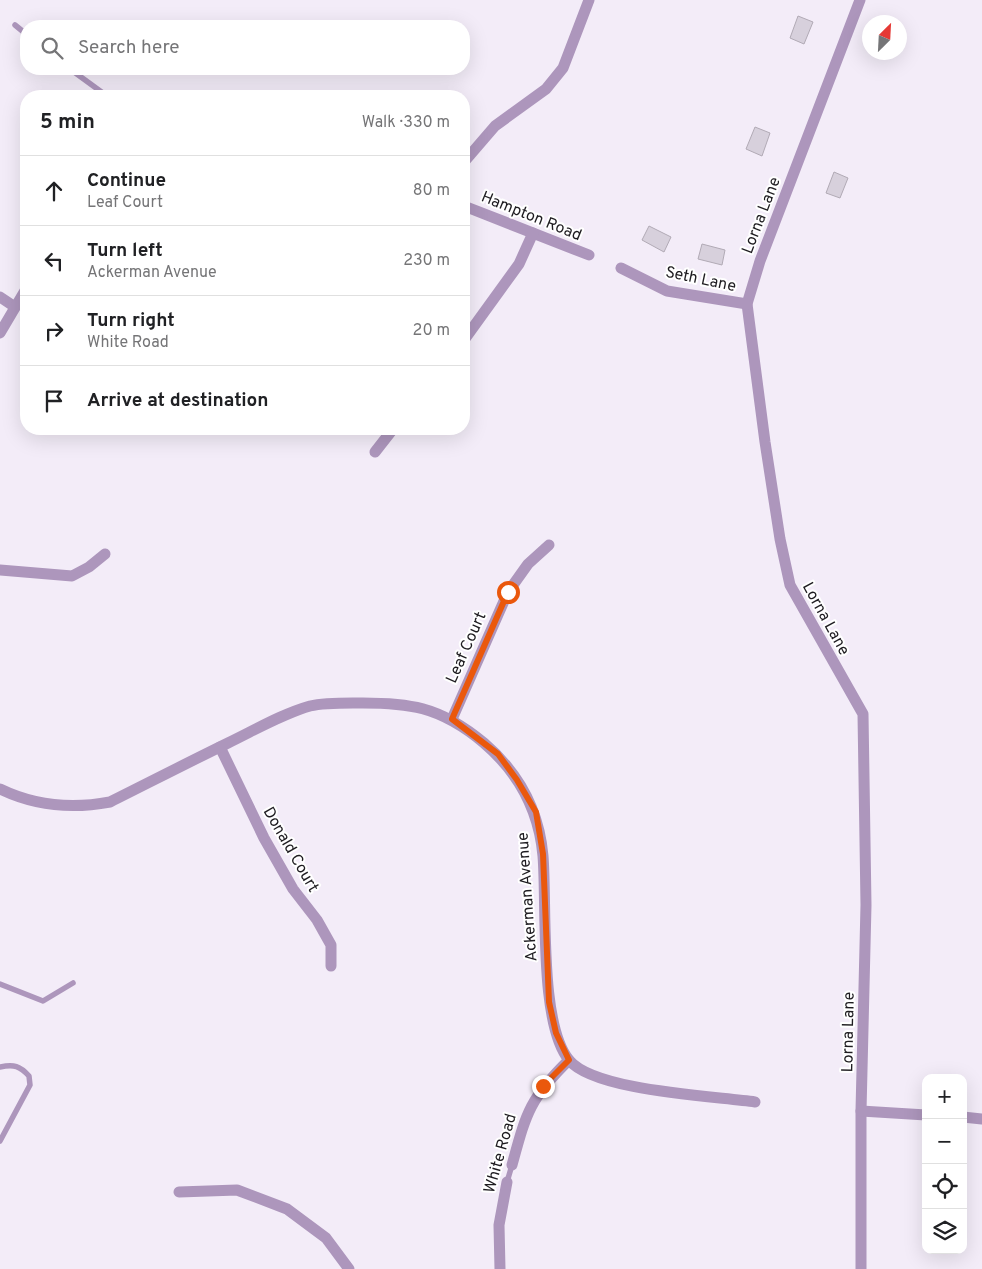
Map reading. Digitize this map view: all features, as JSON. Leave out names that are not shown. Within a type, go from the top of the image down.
[{"type":"street","points":[[470,155],[495,126],[525,102],[546,89],[563,68],[589,0]]},
{"type":"street","name":"Lorna Lane","points":[[860,0],[760,261],[747,304],[765,442],[780,539],[790,585],[863,714],[866,905],[861,1111],[861,1269]]},
{"type":"street","name":"Hampton Road","points":[[470,208],[589,255]]},
{"type":"street","points":[[470,332],[520,264],[533,233]]},
{"type":"street","name":"Seth Lane","points":[[622,268],[667,291],[747,304]]},
{"type":"street","points":[[0,297],[15,307]]},
{"type":"street","points":[[0,333],[20,299]]},
{"type":"street","points":[[374,452],[388,435]]},
{"type":"street","name":"Leaf Court","points":[[452,719],[508,592],[528,564],[549,545]]},
{"type":"street","points":[[0,570],[72,576],[105,554]]},
{"type":"street","name":"Ackerman Avenue","points":[[0,789],[43,804],[84,807],[110,802],[276,719],[312,706],[385,703],[435,712],[452,719],[498,754],[517,780],[536,812],[543,854],[549,1002],[556,1033],[569,1060],[589,1076],[618,1085],[755,1102]]},
{"type":"street","name":"Donald Court","points":[[220,747],[264,838],[293,888],[317,920],[331,945],[331,966]]},
{"type":"street","name":"White Road","points":[[512,1165],[532,1101],[543,1086],[569,1060]]},
{"type":"street","points":[[861,1111],[922,1115]]},
{"type":"street","points":[[967,1117],[982,1118]]},
{"type":"street","name":"White Road","points":[[500,1269],[500,1213],[507,1182]]},
{"type":"street","points":[[179,1192],[237,1190],[287,1209],[326,1238],[348,1269]]},
{"type":"lane","points":[[15,25],[20,29]]},
{"type":"lane","points":[[78,75],[99,90]]},
{"type":"lane","points":[[0,984],[43,1001],[73,983]]},
{"type":"lane","points":[[0,1068],[12,1064],[22,1069],[30,1076],[30,1085],[0,1141]]},
{"type":"lane","name":"White Road","points":[[507,1182],[512,1165]]},
{"type":"building","points":[[798,16],[813,22],[804,44],[790,38]]},
{"type":"building","points":[[755,127],[770,133],[762,156],[746,149]]},
{"type":"building","points":[[834,172],[848,178],[840,198],[826,193]]},
{"type":"building","points":[[649,226],[671,237],[664,252],[642,240]]},
{"type":"building","points":[[702,244],[725,250],[722,265],[698,259]]},
{"type":"route","points":[[508,592],[452,719],[469,730],[498,754],[517,780],[536,812],[543,854],[549,1002],[556,1033],[569,1060],[543,1086]]}]
